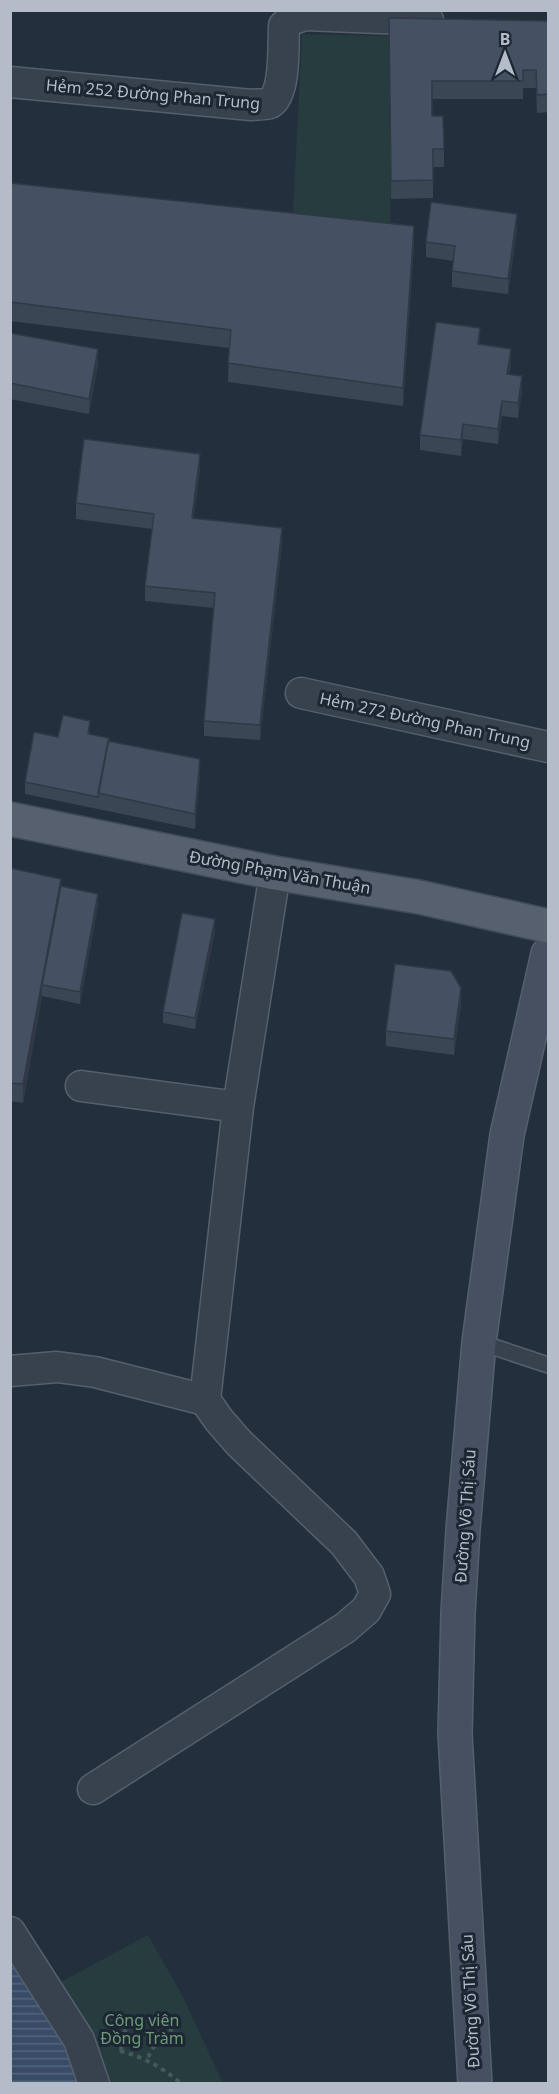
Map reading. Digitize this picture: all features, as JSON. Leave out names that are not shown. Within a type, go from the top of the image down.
[{"type":"main road","name":"Đường Phạm Văn Thuận","points":[[10,819],[276,873],[419,897],[549,927]]},
{"type":"main road","name":"Đường Võ Thị Sáu","points":[[475,2084],[455,1734],[458,1613],[478,1342],[507,1135],[549,954]]},
{"type":"street","name":"Hẻm 252 Đường Phan Trung","points":[[10,82],[251,105],[269,103],[279,95],[284,26],[290,20],[305,15],[456,21]]},
{"type":"street","name":"Hẻm 272 Đường Phan Trung","points":[[301,693],[549,747]]},
{"type":"street","points":[[205,1400],[238,1107],[276,873]]},
{"type":"street","points":[[81,1086],[238,1107]]},
{"type":"street","points":[[10,1371],[57,1367],[95,1372],[205,1400],[239,1443],[344,1543],[369,1576],[375,1594],[366,1610],[345,1628],[93,1789]]},
{"type":"street","points":[[10,1932],[79,2040],[94,2084]]},
{"type":"lane","points":[[478,1342],[549,1365]]},
{"type":"path","points":[[121,2051],[122,2038],[126,2029],[145,2021],[167,2022],[171,2026],[171,2034],[166,2042],[151,2050],[148,2061]]},
{"type":"path","points":[[84,2054],[121,2051],[166,2070],[182,2084]]},
{"type":"green space","points":[[302,34],[389,36],[391,241],[292,231]]},
{"type":"green space","name":"Công viên Đồng Tràm","points":[[148,1935],[182,1995],[223,2083],[106,2083],[57,1984]]},
{"type":"water","points":[[10,1953],[67,2044],[82,2083],[11,2083]]},
{"type":"building","points":[[389,18],[549,21],[549,94],[537,95],[536,70],[523,70],[523,81],[432,81],[432,116],[443,116],[444,149],[433,149],[433,180],[391,181]]},
{"type":"building","points":[[10,183],[414,226],[403,388],[228,363],[231,330],[10,302]]},
{"type":"building","points":[[431,202],[517,214],[508,279],[452,271],[455,246],[426,242]]},
{"type":"building","points":[[436,322],[480,328],[478,344],[511,349],[507,374],[522,376],[518,403],[502,401],[498,429],[463,424],[461,440],[420,435]]},
{"type":"building","points":[[10,333],[98,349],[89,399],[10,383]]},
{"type":"building","points":[[84,439],[200,454],[192,518],[282,528],[260,725],[204,721],[215,593],[145,586],[154,514],[76,503]]},
{"type":"building","points":[[63,715],[90,721],[88,734],[109,738],[98,797],[25,782],[34,732],[58,737]]},
{"type":"building","points":[[108,741],[200,759],[195,814],[98,793]]},
{"type":"building","points":[[10,868],[61,879],[23,1084],[10,1083]]},
{"type":"building","points":[[61,886],[98,894],[80,992],[42,985]]},
{"type":"building","points":[[182,913],[215,919],[195,1018],[163,1012]]},
{"type":"building","points":[[395,964],[451,971],[461,988],[454,1039],[386,1031]]}]
